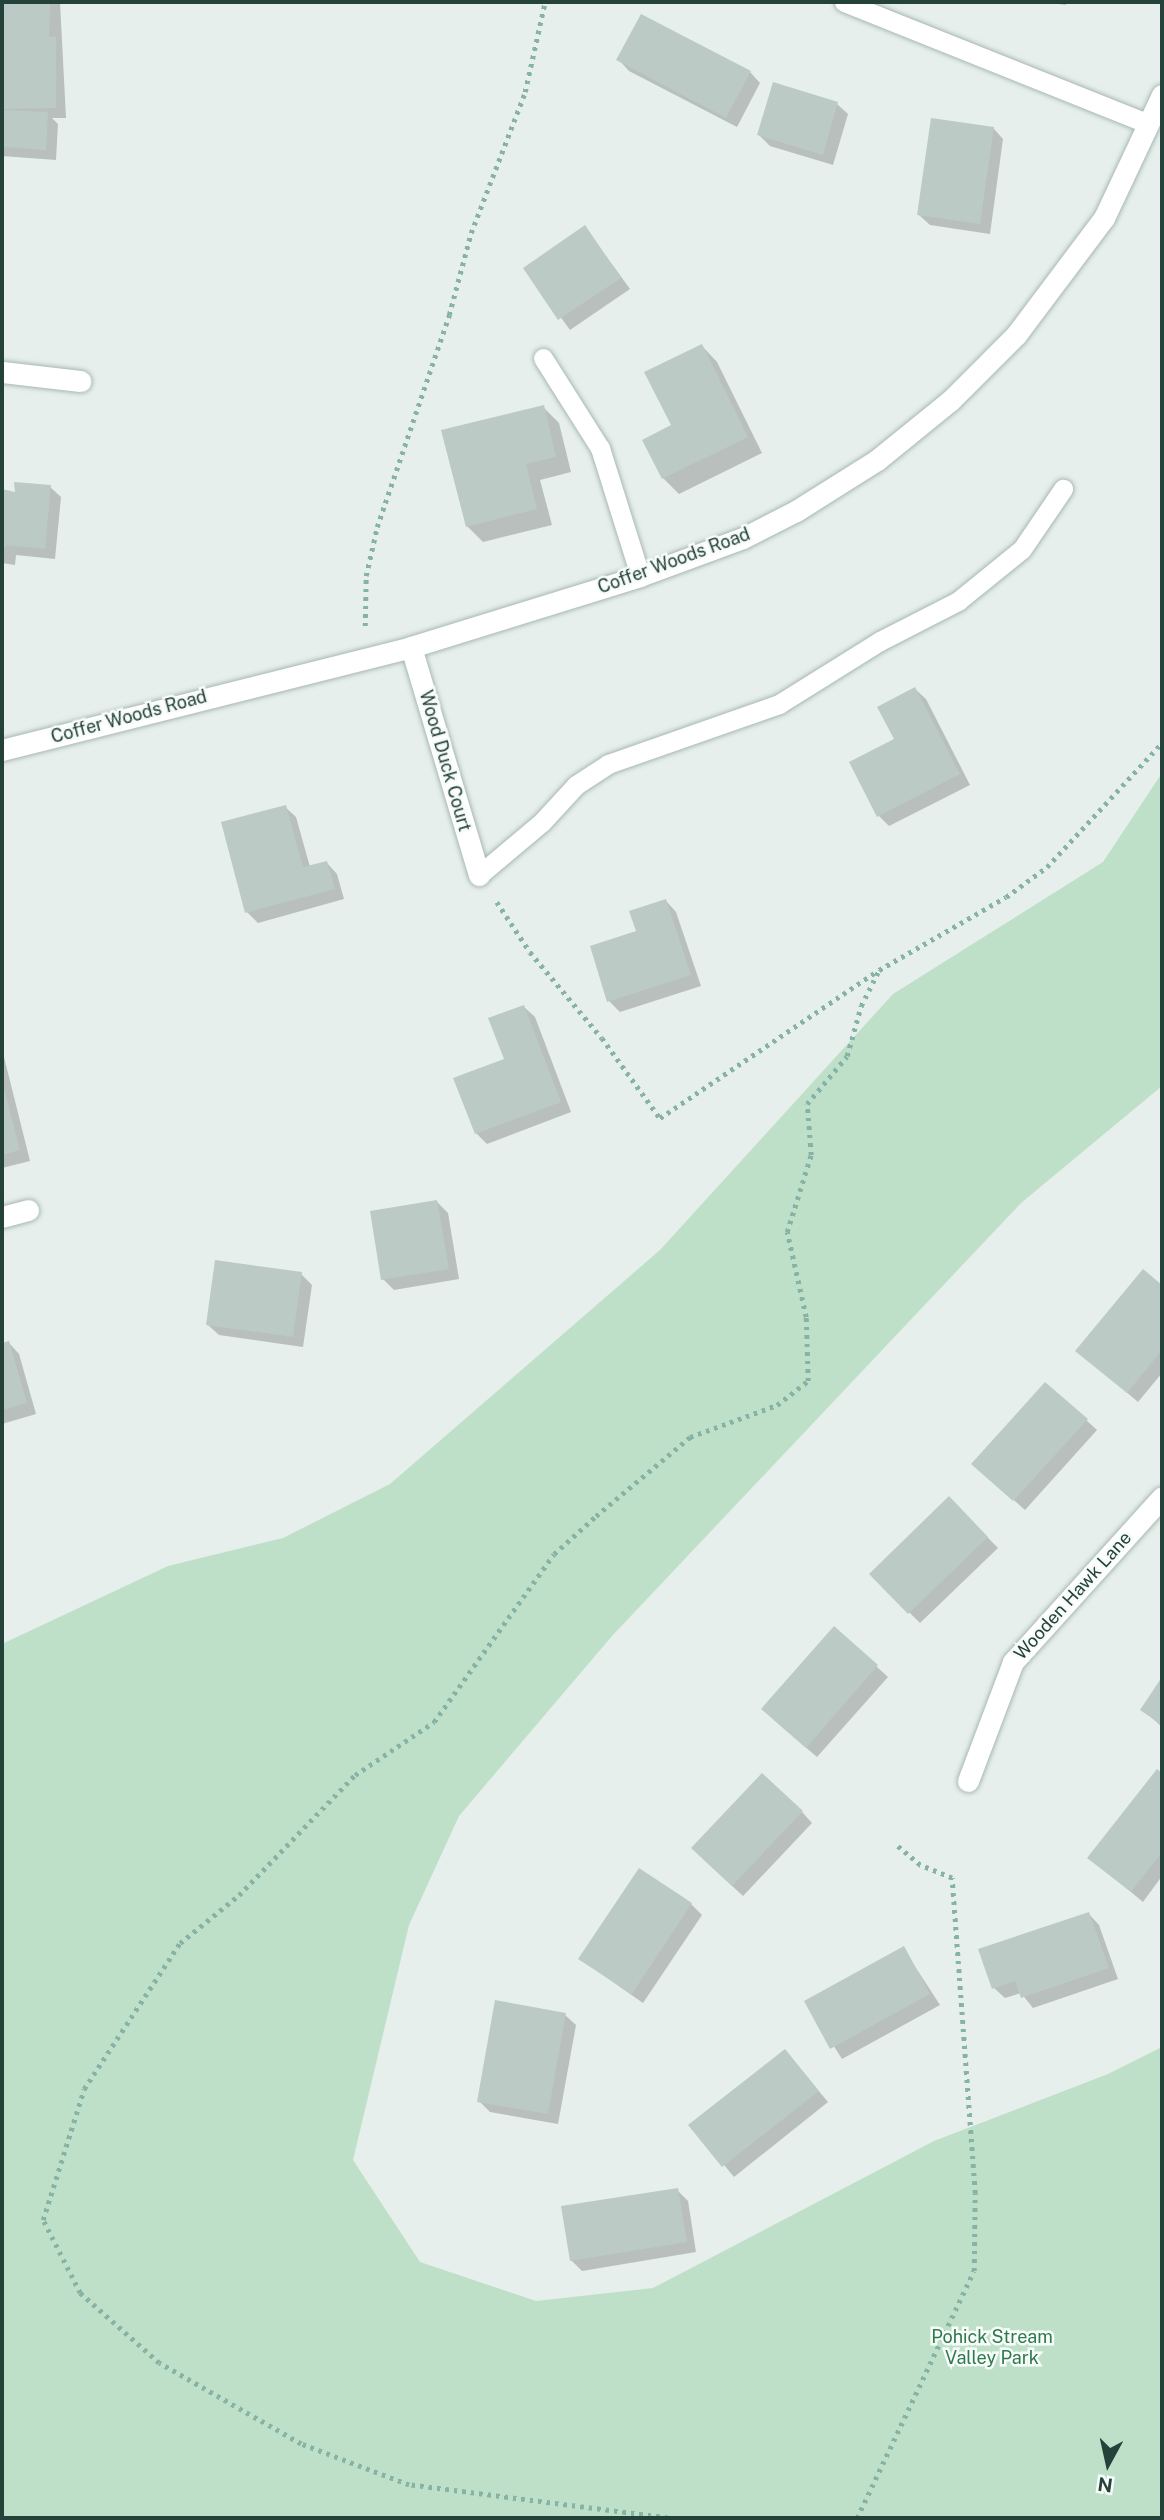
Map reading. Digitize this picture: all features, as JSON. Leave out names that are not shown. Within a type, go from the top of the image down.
[{"type":"street","name":"Coffer Woods Road","points":[[2,750],[411,647],[640,576],[743,538],[796,511],[877,460],[951,400],[1016,335],[1071,267],[1104,218],[1162,95]]},
{"type":"street","points":[[2,372],[80,381]]},
{"type":"street","name":"Wood Duck Court","points":[[411,647],[479,874]]},
{"type":"street","points":[[2,1217],[28,1210]]},
{"type":"street","name":"Wooden Hawk Lane","points":[[968,1781],[1013,1661],[1162,1497]]},
{"type":"lane","points":[[844,2],[1149,124]]},
{"type":"lane","points":[[543,358],[600,448],[640,576]]},
{"type":"lane","points":[[479,874],[542,822],[576,785],[608,764],[779,704],[880,641],[958,601],[1022,549],[1063,489]]},
{"type":"path","points":[[373,656],[365,630],[366,576],[377,527],[449,314],[471,233],[525,92],[545,2]]},
{"type":"path","points":[[479,874],[530,952],[602,1038],[660,1118],[879,970],[1006,897],[1047,867],[1162,743]]},
{"type":"path","points":[[668,2518],[409,2485],[302,2444],[149,2354],[80,2293],[43,2220],[84,2089],[180,1943],[239,1895],[355,1776],[434,1722],[554,1554],[690,1437],[777,1405],[808,1381],[806,1317],[787,1232],[811,1155],[807,1104],[847,1056],[861,1006],[879,970]]},
{"type":"path","points":[[857,2518],[974,2271],[975,2193],[952,1878],[920,1865],[896,1845]]},
{"type":"green space","name":"Pohick Stream Valley Park","points":[[1162,773],[1162,1086],[1021,1203],[612,1636],[459,1816],[409,1925],[353,2160],[420,2262],[536,2301],[653,2288],[934,2141],[1108,2074],[1162,2047],[1162,2518],[2,2518],[2,1644],[168,1566],[283,1538],[390,1484],[660,1250],[893,994],[1103,862]]},
{"type":"building","points":[[2,2],[50,2],[49,37],[56,36],[56,108],[2,109]]},
{"type":"building","points":[[641,14],[751,71],[726,118],[616,60]]},
{"type":"building","points":[[773,82],[838,102],[823,155],[757,135]]},
{"type":"building","points":[[2,110],[48,112],[46,150],[2,147]]},
{"type":"building","points":[[931,118],[994,127],[980,224],[917,215]]},
{"type":"building","points":[[585,225],[621,278],[558,320],[523,268]]},
{"type":"building","points":[[702,344],[748,437],[662,479],[642,440],[671,425],[644,372]]},
{"type":"building","points":[[544,405],[556,457],[526,464],[537,509],[466,527],[441,430]]},
{"type":"building","points":[[14,482],[51,485],[45,549],[6,545],[2,555],[2,489],[15,492]]},
{"type":"building","points":[[915,687],[960,774],[877,817],[849,762],[894,739],[877,707]]},
{"type":"building","points":[[286,805],[303,867],[327,861],[335,889],[245,913],[221,822]]},
{"type":"building","points":[[666,899],[691,975],[607,1002],[590,946],[636,931],[629,911]]},
{"type":"building","points":[[524,1005],[561,1102],[475,1134],[453,1078],[504,1059],[488,1018]]},
{"type":"building","points":[[2,1081],[20,1150],[2,1155]]},
{"type":"building","points":[[437,1200],[449,1269],[381,1280],[370,1211]]},
{"type":"building","points":[[215,1260],[302,1272],[293,1337],[206,1325]]},
{"type":"building","points":[[1143,1269],[1162,1285],[1162,1350],[1127,1393],[1075,1351]]},
{"type":"building","points":[[9,1341],[27,1403],[2,1410],[2,1343]]},
{"type":"building","points":[[1045,1382],[1088,1419],[1013,1501],[971,1464]]},
{"type":"building","points":[[949,1496],[988,1537],[908,1614],[869,1574]]},
{"type":"building","points":[[834,1626],[878,1665],[806,1748],[761,1709]]},
{"type":"building","points":[[1162,1677],[1162,1725],[1140,1710]]},
{"type":"building","points":[[1157,1769],[1162,1773],[1162,1852],[1131,1892],[1087,1858]]},
{"type":"building","points":[[762,1773],[803,1811],[732,1886],[691,1848]]},
{"type":"building","points":[[639,1868],[692,1903],[632,1994],[578,1959]]},
{"type":"building","points":[[1089,1912],[1109,1968],[1021,1998],[1015,1981],[992,1989],[978,1949]]},
{"type":"building","points":[[904,1946],[930,1994],[830,2049],[804,2001]]},
{"type":"building","points":[[495,2000],[566,2013],[548,2114],[477,2102]]},
{"type":"building","points":[[785,2049],[819,2091],[722,2167],[688,2125]]},
{"type":"building","points":[[678,2188],[687,2242],[570,2261],[561,2206]]}]
